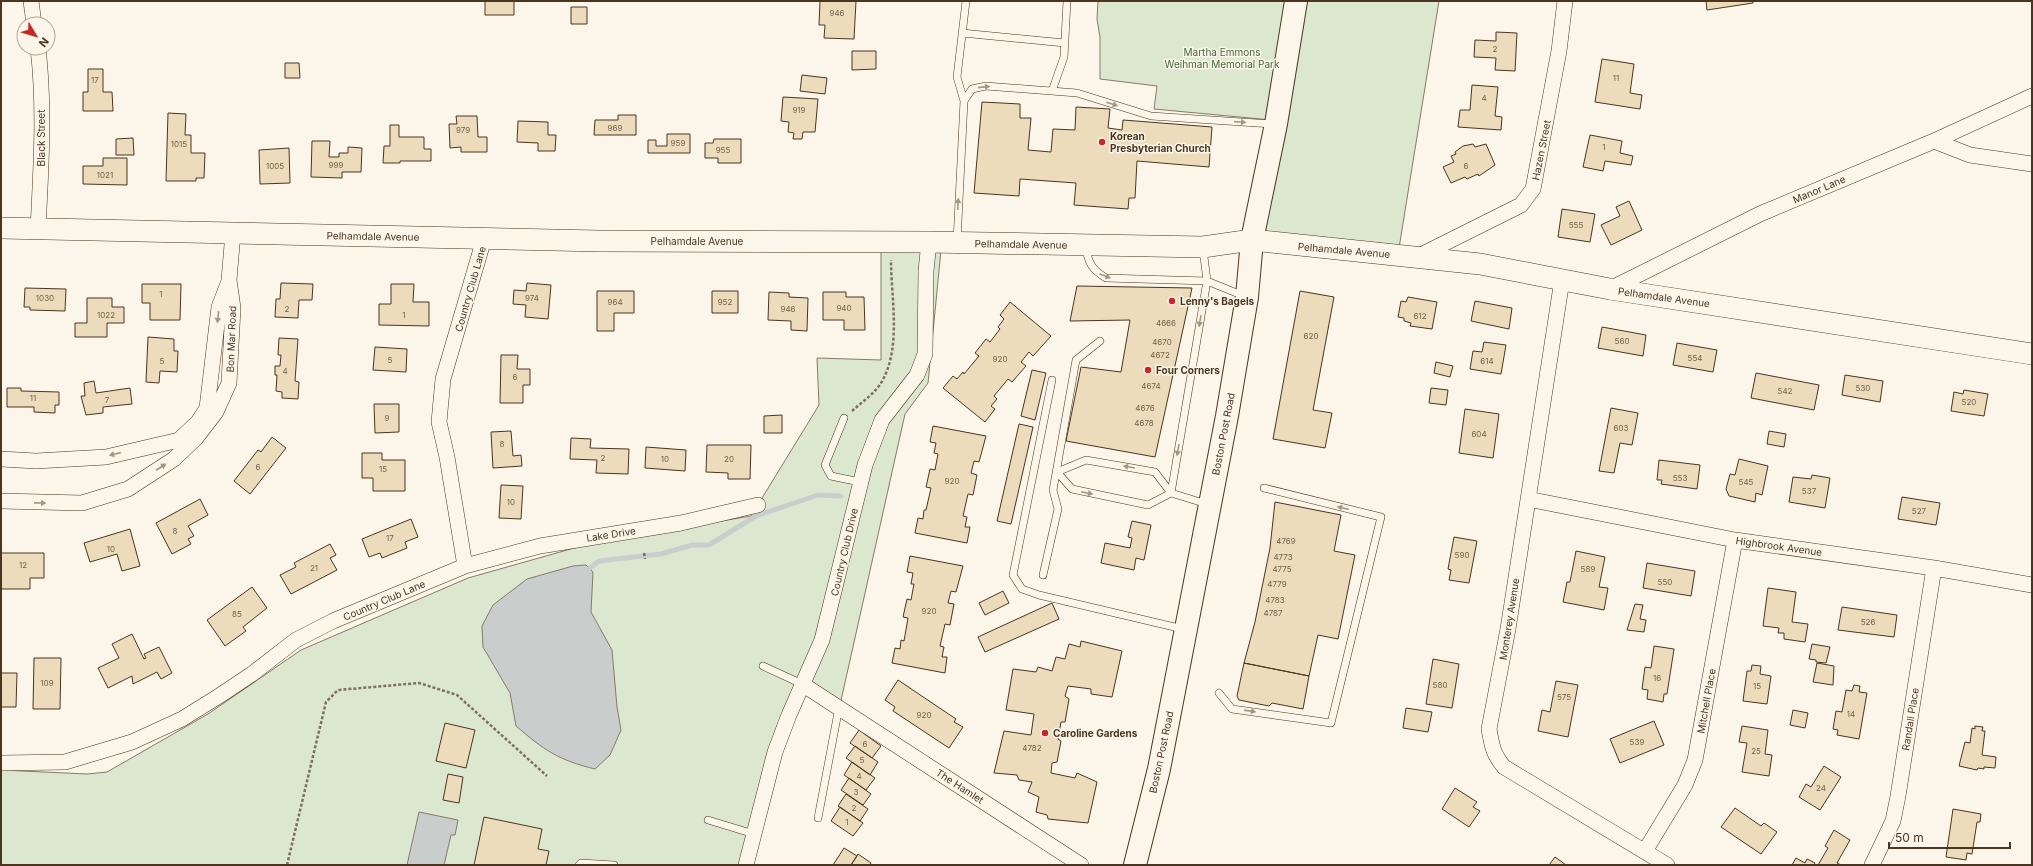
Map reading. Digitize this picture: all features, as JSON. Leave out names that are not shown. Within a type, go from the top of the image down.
[{"type":"main road","name":"Boston Post Road","points":[[1134,865],[1159,769],[1227,416],[1247,297],[1252,240],[1276,124],[1296,1]]},
{"type":"street","points":[[31,1],[33,16]]},
{"type":"street","name":"Hazen Street","points":[[1417,256],[1521,205],[1533,189],[1559,51],[1566,1]]},
{"type":"street","name":"Black Street","points":[[38,229],[41,175],[41,94],[39,56]]},
{"type":"street","name":"Manor Lane","points":[[1610,289],[1760,214],[1934,141],[2032,96]]},
{"type":"street","points":[[1934,141],[1970,155],[2032,164]]},
{"type":"street","name":"Pelhamdale Avenue","points":[[1,228],[484,239],[929,242],[1084,246],[1203,247],[1252,240],[1417,256],[1480,264],[1610,289],[2032,354]]},
{"type":"street","name":"Bon Mar Road","points":[[1,501],[82,503],[128,489],[174,459],[196,438],[216,412],[229,383],[233,308],[229,280],[233,233]]},
{"type":"street","name":"Country Club Lane","points":[[1,763],[65,762],[132,742],[182,719],[219,696],[252,674],[296,640],[333,621],[465,566],[448,457],[439,422],[443,379],[484,239]]},
{"type":"street","name":"Country Club Drive","points":[[746,865],[775,752],[802,684],[822,640],[860,482],[882,420],[917,375],[924,354],[926,271],[929,242]]},
{"type":"street","name":"Bon Mar Road","points":[[1,459],[36,461],[106,456],[180,440],[198,422],[207,408],[219,307],[229,280]]},
{"type":"street","name":"Monterey Avenue","points":[[1562,280],[1508,629],[1489,729],[1495,757],[1504,767],[1667,865]]},
{"type":"street","name":"Highbrook Avenue","points":[[1528,498],[1735,540],[1934,568],[2032,585]]},
{"type":"street","name":"Lake Drive","points":[[465,566],[540,546],[681,523],[758,505]]},
{"type":"street","name":"Mitchell Place","points":[[1645,852],[1685,785],[1695,760],[1735,540]]},
{"type":"street","name":"Randall Place","points":[[1872,865],[1893,821],[1934,568]]},
{"type":"street","name":"The Hamlet","points":[[802,684],[1081,865]]},
{"type":"lane","points":[[957,243],[964,101],[957,77],[966,1]]},
{"type":"lane","points":[[1052,91],[1064,57],[1067,1]]},
{"type":"lane","points":[[962,33],[1065,43]]},
{"type":"lane","points":[[964,101],[972,89],[986,86],[1077,93],[1151,116],[1276,124]]},
{"type":"lane","points":[[1084,246],[1089,263],[1094,271],[1106,278],[1207,281],[1247,297]]},
{"type":"lane","points":[[1171,493],[1207,281],[1203,247]]},
{"type":"lane","points":[[1043,575],[1058,508],[1053,490],[1076,360],[1100,341]]},
{"type":"lane","points":[[1052,380],[1013,575],[1022,589],[1039,595],[1185,630]]},
{"type":"lane","points":[[844,418],[825,465],[831,476],[860,482]]},
{"type":"lane","points":[[1057,472],[1086,460],[1155,472],[1171,493],[1209,505]]},
{"type":"lane","points":[[1057,472],[1072,489],[1148,505],[1171,493]]},
{"type":"lane","points":[[1219,693],[1232,709],[1331,723],[1381,517],[1264,488]]},
{"type":"lane","points":[[763,666],[802,684]]},
{"type":"lane","points":[[818,818],[839,707]]},
{"type":"lane","points":[[708,820],[754,834]]},
{"type":"lane","points":[[579,865],[581,862],[614,865]]},
{"type":"path","points":[[844,418],[870,396],[880,383],[890,362],[893,324],[892,242]]},
{"type":"path","points":[[644,553],[645,559]]},
{"type":"path","points":[[287,865],[326,702],[338,690],[419,683],[457,695],[547,776]]},
{"type":"green space","name":"Martha Emmons Weihman Memorial Park","points":[[1098,1],[1439,1],[1399,248],[1252,240],[1271,120],[1154,109],[1157,86],[1100,79],[1100,37],[1097,19]]},
{"type":"green space","points":[[881,239],[942,240],[928,383],[905,414],[840,705],[798,681],[743,865],[1,865],[1,770],[87,774],[107,772],[208,714],[301,650],[468,578],[592,543],[751,516],[819,405],[817,358],[881,360]]},
{"type":"shaded area","points":[[586,565],[593,572],[591,612],[612,650],[617,707],[621,730],[610,755],[595,769],[561,758],[535,742],[516,726],[510,693],[483,647],[482,626],[493,605],[527,579],[573,566]]},
{"type":"shaded area","points":[[419,812],[458,820],[455,835],[451,835],[444,865],[407,865]]},
{"type":"building","points":[[485,1],[514,1],[514,15],[485,15]]},
{"type":"building","points":[[820,1],[856,1],[854,39],[824,38],[825,25],[819,25]]},
{"type":"building","points":[[1706,1],[1753,1],[1753,3],[1707,10]]},
{"type":"building","points":[[571,7],[587,7],[587,24],[571,24]]},
{"type":"building","points":[[1496,32],[1517,33],[1515,71],[1495,70],[1496,58],[1474,57],[1475,40],[1496,41]]},
{"type":"building","points":[[852,51],[876,51],[876,69],[852,70]]},
{"type":"building","points":[[1602,59],[1634,64],[1630,93],[1642,95],[1640,109],[1595,102]]},
{"type":"building","points":[[285,63],[299,63],[300,78],[285,78]]},
{"type":"building","points":[[88,69],[103,69],[103,92],[112,92],[113,111],[83,111],[83,92],[88,92]]},
{"type":"building","points":[[802,75],[827,78],[825,94],[800,91]]},
{"type":"building","points":[[1472,85],[1498,87],[1495,116],[1502,117],[1501,130],[1458,127],[1460,110],[1470,110]]},
{"type":"building","points":[[783,97],[818,99],[815,132],[803,132],[802,139],[793,139],[794,133],[788,132],[789,122],[781,121]]},
{"type":"building","points":[[982,102],[1020,104],[1020,118],[1031,118],[1028,150],[1051,152],[1053,129],[1075,130],[1076,107],[1110,109],[1108,128],[1122,130],[1123,120],[1212,127],[1209,167],[1137,161],[1135,198],[1129,198],[1128,209],[1074,205],[1076,183],[1020,179],[1019,196],[974,193]]},
{"type":"building","points":[[168,113],[186,114],[185,135],[191,135],[191,153],[205,153],[204,178],[196,178],[196,181],[166,181]]},
{"type":"building","points":[[618,115],[636,115],[636,135],[594,135],[595,120],[618,120]]},
{"type":"building","points":[[456,116],[477,116],[478,137],[487,137],[487,152],[461,152],[461,147],[450,148],[449,124],[457,124]]},
{"type":"building","points":[[518,121],[548,122],[548,135],[556,135],[555,151],[538,151],[538,143],[517,142]]},
{"type":"building","points":[[390,125],[399,125],[399,137],[424,137],[424,149],[431,149],[431,161],[400,161],[400,163],[383,163],[384,146],[390,146]]},
{"type":"building","points":[[667,134],[690,134],[690,153],[648,153],[648,140],[656,140],[656,146],[667,146]]},
{"type":"building","points":[[1590,135],[1622,141],[1620,153],[1633,156],[1631,165],[1605,161],[1603,171],[1583,167]]},
{"type":"building","points":[[133,138],[134,155],[116,155],[116,139]]},
{"type":"building","points":[[714,139],[741,139],[741,163],[718,163],[718,158],[705,158],[705,143],[713,143]]},
{"type":"building","points":[[312,141],[330,141],[329,157],[339,157],[339,153],[348,153],[348,147],[362,148],[361,172],[342,172],[342,178],[311,177]]},
{"type":"building","points":[[1473,144],[1475,147],[1486,144],[1495,165],[1479,176],[1478,174],[1467,179],[1465,177],[1451,183],[1443,167],[1454,162],[1451,156],[1456,154],[1455,152],[1463,146]]},
{"type":"building","points":[[289,148],[290,183],[260,184],[259,150]]},
{"type":"building","points":[[103,158],[127,158],[127,185],[83,184],[83,166],[103,166]]},
{"type":"building","points":[[1629,201],[1642,230],[1611,245],[1601,225],[1620,216],[1616,207]]},
{"type":"building","points":[[1562,209],[1595,214],[1590,242],[1558,237]]},
{"type":"building","points":[[281,283],[313,284],[312,300],[299,300],[298,318],[275,317],[276,299],[280,299]]},
{"type":"building","points":[[527,283],[551,285],[548,319],[525,317],[526,305],[513,304],[514,290],[526,291]]},
{"type":"building","points":[[142,284],[181,284],[180,320],[150,320],[150,303],[142,303]]},
{"type":"building","points":[[391,284],[414,284],[413,302],[429,302],[429,326],[379,325],[379,304],[391,304]]},
{"type":"building","name":"Four Corners","points":[[1077,286],[1192,288],[1155,457],[1066,441],[1081,367],[1121,372],[1130,320],[1070,321]]},
{"type":"building","points":[[25,288],[66,289],[65,311],[30,310],[30,307],[24,307]]},
{"type":"building","points":[[597,291],[634,291],[634,313],[614,313],[614,331],[597,331]]},
{"type":"building","points":[[712,291],[738,291],[738,313],[712,313]]},
{"type":"building","points":[[1300,291],[1334,297],[1313,410],[1332,413],[1325,448],[1273,439]]},
{"type":"building","points":[[769,292],[789,293],[789,297],[808,298],[807,331],[791,330],[791,321],[768,320]]},
{"type":"building","points":[[823,292],[846,292],[846,297],[864,297],[865,330],[844,330],[844,320],[823,320]]},
{"type":"building","points":[[1408,297],[1437,302],[1432,329],[1410,326],[1411,323],[1404,321],[1404,318],[1398,317],[1401,301],[1406,302]]},
{"type":"building","points":[[87,298],[112,298],[112,307],[124,307],[124,323],[107,323],[107,337],[75,337],[75,323],[87,323]]},
{"type":"building","points":[[1475,301],[1512,308],[1509,329],[1471,321]]},
{"type":"building","points":[[1010,302],[1051,336],[1033,356],[1029,352],[1021,362],[1026,366],[1012,382],[1008,379],[994,396],[997,399],[991,406],[995,409],[985,422],[943,388],[953,376],[957,379],[963,372],[964,374],[979,356],[975,353],[986,339],[990,342],[1000,329],[998,327],[1004,319],[1000,315]]},
{"type":"building","points":[[1602,327],[1646,335],[1643,356],[1598,348]]},
{"type":"building","points":[[148,337],[174,339],[174,351],[178,351],[177,372],[160,371],[159,383],[146,382]]},
{"type":"building","points":[[279,338],[298,339],[295,381],[299,382],[298,399],[282,398],[282,392],[276,391],[277,375],[275,375],[275,366],[280,366],[281,355],[278,355]]},
{"type":"building","points":[[1484,342],[1506,345],[1501,374],[1470,369],[1473,351],[1482,352]]},
{"type":"building","points":[[1677,343],[1717,350],[1713,372],[1673,365]]},
{"type":"building","points":[[375,347],[407,349],[406,372],[373,370]]},
{"type":"building","points":[[501,355],[518,355],[517,369],[530,369],[530,385],[523,385],[523,403],[500,403]]},
{"type":"building","points":[[1436,362],[1453,366],[1450,377],[1434,373]]},
{"type":"building","points":[[1032,370],[1046,373],[1035,420],[1021,416]]},
{"type":"building","points":[[1756,373],[1819,385],[1814,410],[1751,398]]},
{"type":"building","points":[[1845,375],[1883,381],[1880,402],[1842,395]]},
{"type":"building","points":[[94,381],[96,393],[130,388],[132,404],[103,407],[103,413],[86,415],[81,396],[85,396],[84,383]]},
{"type":"building","points":[[7,388],[21,388],[21,391],[59,392],[59,405],[55,405],[55,413],[34,412],[34,407],[7,407]]},
{"type":"building","points":[[1431,388],[1448,390],[1446,405],[1429,403]]},
{"type":"building","points":[[1964,390],[1988,394],[1984,416],[1951,411],[1954,392],[1963,394]]},
{"type":"building","points":[[374,404],[399,404],[399,432],[375,433]]},
{"type":"building","points":[[1611,408],[1638,413],[1632,445],[1620,443],[1614,473],[1599,471]]},
{"type":"building","points":[[1465,409],[1499,414],[1493,458],[1459,453]]},
{"type":"building","points":[[782,415],[782,433],[764,433],[764,416]]},
{"type":"building","points":[[1019,424],[1033,427],[1011,524],[997,521]]},
{"type":"building","points":[[933,426],[986,436],[979,462],[974,461],[971,473],[977,475],[973,495],[968,494],[963,516],[967,517],[965,527],[970,527],[967,543],[915,533],[918,518],[923,519],[924,510],[926,510],[931,488],[926,487],[930,469],[935,470],[938,454],[934,453],[936,443],[930,442]]},
{"type":"building","points":[[511,431],[513,456],[521,455],[522,466],[493,468],[491,432]]},
{"type":"building","points":[[1769,431],[1786,434],[1784,447],[1767,444]]},
{"type":"building","points":[[272,437],[286,448],[250,494],[234,481],[258,450],[261,452]]},
{"type":"building","points":[[571,438],[591,439],[590,448],[629,449],[628,474],[596,473],[597,460],[570,459]]},
{"type":"building","points":[[707,445],[751,445],[750,479],[728,479],[728,473],[706,472]]},
{"type":"building","points":[[646,447],[686,450],[685,471],[645,468]]},
{"type":"building","points":[[362,453],[382,453],[382,460],[405,460],[405,491],[373,491],[373,478],[362,478]]},
{"type":"building","points":[[1739,459],[1768,466],[1762,495],[1756,493],[1755,502],[1729,496],[1726,489],[1730,474],[1735,475]]},
{"type":"building","points":[[1659,460],[1700,465],[1697,489],[1661,484],[1662,480],[1657,480]]},
{"type":"building","points":[[1812,475],[1830,478],[1825,508],[1789,502],[1793,477],[1811,479]]},
{"type":"building","points":[[501,485],[523,486],[521,519],[499,518]]},
{"type":"building","points":[[1902,497],[1940,503],[1936,525],[1898,519]]},
{"type":"building","points":[[200,499],[208,515],[188,526],[194,536],[188,539],[191,544],[172,554],[156,523]]},
{"type":"building","points":[[1275,502],[1341,515],[1334,551],[1355,555],[1338,639],[1318,635],[1309,676],[1244,663],[1255,622],[1270,548]]},
{"type":"building","points":[[411,519],[418,537],[405,542],[407,548],[382,558],[380,553],[369,557],[362,539]]},
{"type":"building","points":[[1132,521],[1151,525],[1144,560],[1136,558],[1134,570],[1101,563],[1105,543],[1130,548],[1132,538],[1128,537]]},
{"type":"building","points":[[130,529],[140,566],[122,571],[117,554],[90,562],[84,543]]},
{"type":"building","points":[[1454,537],[1477,541],[1469,583],[1449,580],[1451,570],[1448,569]]},
{"type":"building","points":[[330,544],[336,555],[330,558],[337,570],[291,594],[280,575],[296,567],[294,563]]},
{"type":"building","points":[[1576,551],[1605,557],[1599,587],[1608,588],[1604,610],[1563,602],[1567,582],[1570,582]]},
{"type":"building","points":[[1,553],[44,553],[44,578],[30,578],[30,589],[1,589]]},
{"type":"building","points":[[910,556],[963,566],[956,592],[951,591],[948,603],[954,604],[950,625],[945,624],[940,646],[944,647],[942,657],[947,657],[945,673],[892,663],[895,648],[900,649],[901,640],[904,641],[908,618],[903,617],[907,599],[911,600],[914,584],[911,584],[913,573],[907,572]]},
{"type":"building","points":[[1647,563],[1695,571],[1691,596],[1643,588]]},
{"type":"building","points":[[252,587],[267,608],[243,627],[246,631],[225,646],[207,620]]},
{"type":"building","points":[[1768,588],[1796,592],[1792,622],[1808,624],[1805,642],[1784,639],[1784,633],[1778,633],[1779,628],[1763,626]]},
{"type":"building","points":[[1003,591],[1009,603],[985,615],[979,603]]},
{"type":"building","points":[[1052,603],[1059,619],[985,652],[978,637]]},
{"type":"building","points":[[1635,604],[1643,605],[1640,619],[1646,620],[1644,632],[1627,630]]},
{"type":"building","points":[[1842,607],[1897,615],[1894,637],[1838,630]]},
{"type":"building","points":[[132,634],[144,659],[146,658],[144,654],[159,647],[172,673],[161,679],[157,672],[133,684],[132,676],[108,688],[98,668],[119,658],[112,644]]},
{"type":"building","name":"Caroline Gardens","points":[[1081,641],[1122,651],[1112,697],[1091,694],[1091,689],[1068,686],[1065,696],[1069,699],[1065,722],[1061,722],[1058,739],[1061,741],[1057,762],[1052,763],[1051,773],[1075,778],[1077,773],[1097,782],[1088,823],[1048,819],[1047,815],[1036,812],[1039,797],[1028,792],[1032,782],[1019,780],[1017,775],[994,773],[1004,731],[1031,735],[1034,714],[1006,710],[1013,669],[1036,672],[1038,667],[1052,671],[1056,657],[1065,659],[1069,644],[1080,647]]},
{"type":"building","points":[[1812,644],[1830,647],[1826,663],[1816,662],[1816,660],[1809,659]]},
{"type":"building","points":[[1654,646],[1674,649],[1667,694],[1664,694],[1663,702],[1647,699],[1648,690],[1642,689],[1645,667],[1651,668]]},
{"type":"building","points":[[34,658],[61,658],[60,709],[33,709]]},
{"type":"building","points":[[1433,659],[1459,664],[1452,708],[1426,704]]},
{"type":"building","points":[[1244,663],[1309,676],[1303,709],[1272,703],[1269,706],[1239,700],[1237,696]]},
{"type":"building","points":[[1817,663],[1834,666],[1833,685],[1813,682]]},
{"type":"building","points":[[1752,665],[1761,666],[1760,674],[1771,676],[1767,704],[1743,701],[1747,671],[1751,671]]},
{"type":"building","points":[[1,673],[17,673],[16,707],[1,707]]},
{"type":"building","points":[[898,680],[956,719],[954,722],[963,727],[949,748],[893,711],[895,707],[885,700]]},
{"type":"building","points":[[1556,681],[1578,685],[1568,737],[1538,731],[1542,710],[1550,712]]},
{"type":"building","points":[[1854,685],[1860,686],[1859,692],[1867,693],[1859,739],[1837,735],[1838,730],[1833,729],[1836,711],[1842,712],[1846,690],[1852,691]]},
{"type":"building","points":[[1406,708],[1432,712],[1428,732],[1403,728]]},
{"type":"building","points":[[1793,710],[1808,713],[1805,728],[1790,725]]},
{"type":"building","points":[[1654,721],[1664,745],[1620,763],[1610,739]]},
{"type":"building","points":[[445,723],[475,730],[466,768],[436,761]]},
{"type":"building","points":[[1742,726],[1768,730],[1765,754],[1772,755],[1769,776],[1742,772],[1747,743],[1739,742]]},
{"type":"building","points":[[1975,726],[1983,727],[1982,731],[1985,731],[1982,755],[1996,757],[1995,768],[1984,767],[1984,769],[1978,768],[1977,770],[1959,766],[1965,742],[1970,743],[1972,728],[1975,729]]},
{"type":"building","points":[[859,730],[881,746],[872,758],[850,743]]},
{"type":"building","points":[[855,746],[878,762],[870,775],[846,758]]},
{"type":"building","points":[[852,762],[875,778],[866,790],[844,775]]},
{"type":"building","points":[[1824,766],[1841,777],[1820,810],[1799,797],[1806,784],[1811,787]]},
{"type":"building","points":[[448,774],[463,777],[459,803],[443,800]]},
{"type":"building","points":[[849,778],[871,794],[863,805],[841,790]]},
{"type":"building","points":[[1455,788],[1477,802],[1473,807],[1480,811],[1469,827],[1442,809]]},
{"type":"building","points":[[846,794],[868,809],[860,821],[838,806]]},
{"type":"building","points":[[840,807],[863,823],[853,836],[831,821]]},
{"type":"building","points":[[1735,808],[1761,826],[1764,823],[1777,832],[1761,854],[1721,827]]},
{"type":"building","points":[[1953,809],[1981,814],[1980,822],[1977,822],[1972,854],[1967,853],[1966,860],[1946,857]]},
{"type":"building","points":[[484,817],[542,829],[538,849],[549,851],[546,865],[474,865]]},
{"type":"building","points":[[1834,830],[1850,840],[1837,863],[1841,865],[1818,865],[1828,848],[1825,846]]},
{"type":"building","points":[[844,848],[857,856],[851,865],[833,865]]},
{"type":"building","points":[[858,854],[871,863],[870,865],[851,865]]},
{"type":"building","points":[[1555,857],[1566,865],[1549,865]]},
{"type":"building","points":[[1796,858],[1805,863],[1807,859],[1815,863],[1814,865],[1792,865]]},
{"type":"waterway","points":[[590,568],[599,561],[661,554],[692,545],[709,545],[756,516],[818,495],[841,496]]},
{"type":"place","name":"Korean Presbyterian Church","points":[[1102,142]]},
{"type":"place","name":"Lenny's Bagels","points":[[1172,301]]},
{"type":"place","name":"Four Corners","points":[[1148,370]]},
{"type":"place","name":"Caroline Gardens","points":[[1045,733]]}]
